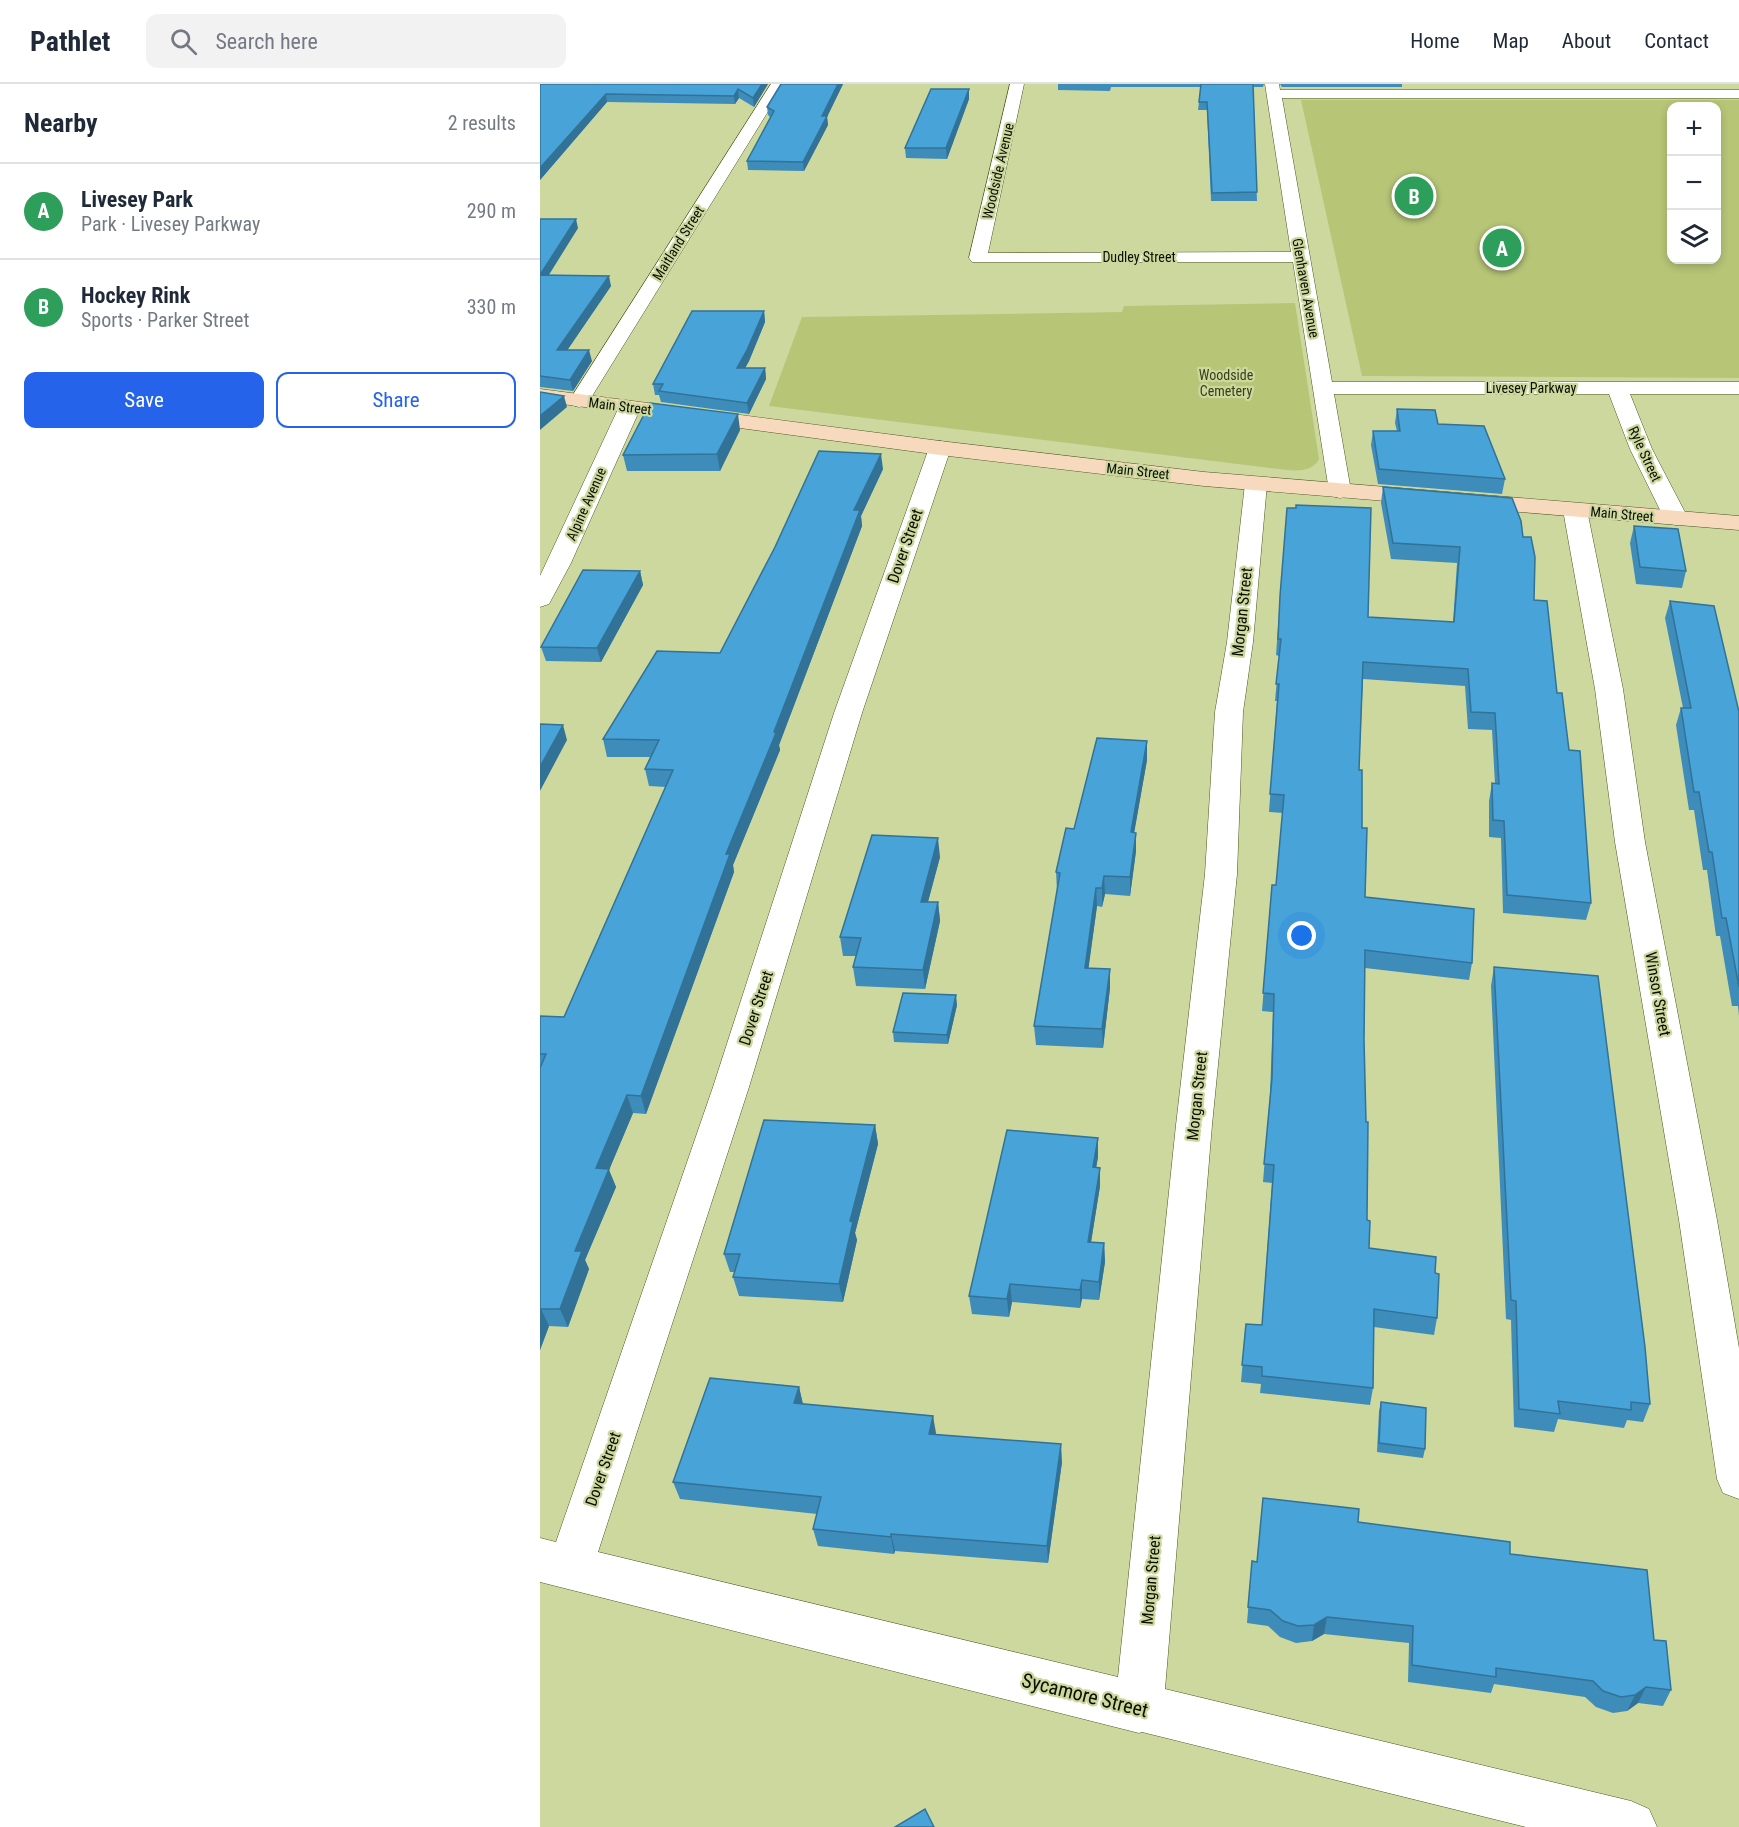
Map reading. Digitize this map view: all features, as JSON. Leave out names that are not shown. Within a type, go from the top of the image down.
[{"type":"main road","name":"Main Street","points":[[540,395],[940,448],[1256,484],[1739,523]]},
{"type":"street","name":"Maitland Street","points":[[579,401],[778,84]]},
{"type":"street","name":"Woodside Avenue","points":[[978,258],[1017,84]]},
{"type":"street","points":[[1273,89],[1460,89],[1739,94]]},
{"type":"street","name":"Glenhaven Avenue","points":[[1273,89],[1340,491]]},
{"type":"street","name":"Dudley Street","points":[[978,258],[1301,257]]},
{"type":"street","name":"Livesey Parkway","points":[[1323,388],[1739,388]]},
{"type":"street","name":"Ryle Street","points":[[1617,388],[1641,449],[1676,518]]},
{"type":"street","name":"Alpine Avenue","points":[[540,599],[559,563],[630,407]]},
{"type":"street","name":"Dover Street","points":[[555,1564],[732,1087],[848,713],[940,448]]},
{"type":"street","name":"Morgan Street","points":[[1139,1708],[1194,1125],[1221,874],[1229,712],[1240,642],[1256,484]]},
{"type":"street","name":"Winsor Street","points":[[1575,510],[1609,689],[1630,843],[1698,1220],[1739,1479]]},
{"type":"street","name":"Sycamore Street","points":[[555,1564],[1631,1827]]},
{"type":"green space","points":[[1301,100],[1739,100],[1739,378],[1362,376]]},
{"type":"green space","name":"Woodside Cemetery","points":[[1295,303],[1319,459],[1313,466],[1305,469],[1287,470],[769,406],[802,317],[1122,312],[1124,306]]},
{"type":"building","points":[[540,84],[762,84],[753,98],[738,89],[734,96],[606,94],[540,168]]},
{"type":"building","points":[[781,84],[838,84],[822,116],[827,116],[803,162],[747,161],[774,111],[767,107]]},
{"type":"building","points":[[1201,84],[1253,84],[1257,192],[1212,193],[1207,102],[1199,102]]},
{"type":"building","points":[[931,89],[969,89],[946,148],[905,148]]},
{"type":"building","points":[[540,219],[576,219],[540,275]]},
{"type":"building","points":[[540,275],[609,276],[557,350],[589,350],[570,380],[540,376]]},
{"type":"building","points":[[692,311],[764,311],[737,368],[765,368],[747,403],[659,391],[663,384],[653,384]]},
{"type":"building","points":[[540,392],[564,396],[540,416]]},
{"type":"building","points":[[650,403],[738,414],[717,454],[623,455]]},
{"type":"building","points":[[1397,409],[1435,410],[1438,424],[1484,426],[1505,479],[1379,469],[1373,431],[1400,431]]},
{"type":"building","points":[[819,451],[881,454],[854,510],[860,510],[774,732],[776,733],[726,854],[730,854],[641,1096],[627,1095],[596,1168],[609,1169],[575,1251],[582,1251],[560,1309],[541,1309],[540,1312],[540,1068],[546,1054],[540,1054],[540,1016],[564,1017],[673,770],[645,769],[659,740],[603,739],[657,651],[720,653],[775,547]]},
{"type":"building","points":[[1383,487],[1512,498],[1521,521],[1523,537],[1531,537],[1535,557],[1534,600],[1547,601],[1557,693],[1562,693],[1569,750],[1580,751],[1591,903],[1507,895],[1504,821],[1493,820],[1492,783],[1499,784],[1495,713],[1471,712],[1468,669],[1363,662],[1359,770],[1362,770],[1362,828],[1367,828],[1365,897],[1474,909],[1472,963],[1365,950],[1364,1040],[1366,1122],[1368,1122],[1369,1248],[1436,1257],[1435,1273],[1439,1274],[1437,1318],[1374,1309],[1373,1388],[1262,1376],[1262,1367],[1242,1365],[1246,1324],[1262,1325],[1274,1165],[1264,1164],[1272,1078],[1274,994],[1263,993],[1272,885],[1276,885],[1284,795],[1270,794],[1279,684],[1276,684],[1281,639],[1278,639],[1287,508],[1296,508],[1296,505],[1371,508],[1368,617],[1454,622],[1460,547],[1393,543]]},
{"type":"building","points":[[1634,526],[1678,529],[1686,571],[1640,567]]},
{"type":"building","points":[[583,570],[640,571],[597,648],[541,647]]},
{"type":"building","points":[[1670,601],[1714,606],[1739,712],[1739,987],[1726,918],[1722,918],[1712,852],[1709,852],[1699,792],[1694,792],[1681,708],[1691,708]]},
{"type":"building","points":[[540,724],[563,725],[540,767]]},
{"type":"building","points":[[1097,738],[1147,741],[1131,832],[1136,833],[1130,877],[1104,876],[1102,888],[1096,888],[1085,968],[1110,969],[1102,1029],[1034,1026],[1060,873],[1056,872],[1066,828],[1074,829]]},
{"type":"building","points":[[872,835],[938,838],[921,902],[938,902],[923,970],[853,967],[861,938],[840,937]]},
{"type":"building","points":[[1494,967],[1598,976],[1645,1347],[1650,1404],[1631,1402],[1631,1410],[1558,1401],[1560,1414],[1519,1409],[1516,1301],[1511,1300]]},
{"type":"building","points":[[903,993],[956,995],[947,1035],[893,1032]]},
{"type":"building","points":[[764,1120],[875,1125],[850,1221],[853,1222],[839,1284],[733,1277],[740,1254],[724,1254]]},
{"type":"building","points":[[1007,1130],[1098,1138],[1093,1167],[1100,1168],[1088,1242],[1104,1243],[1099,1282],[1082,1280],[1080,1290],[1010,1284],[1007,1299],[969,1296]]},
{"type":"building","points":[[710,1378],[799,1387],[794,1403],[933,1416],[929,1434],[1061,1444],[1047,1546],[891,1534],[891,1537],[813,1529],[821,1497],[673,1482]]},
{"type":"building","points":[[1381,1402],[1426,1408],[1425,1449],[1379,1443]]},
{"type":"building","points":[[1263,1498],[1359,1509],[1358,1522],[1510,1542],[1510,1554],[1647,1570],[1654,1640],[1666,1641],[1671,1690],[1646,1687],[1635,1695],[1621,1697],[1603,1691],[1593,1681],[1496,1668],[1496,1677],[1412,1665],[1413,1626],[1327,1617],[1314,1625],[1298,1626],[1283,1621],[1270,1610],[1248,1607],[1252,1561],[1257,1562]]},
{"type":"building","points":[[925,1809],[934,1827],[895,1827]]},
{"type":"place","name":"Hockey Rink","points":[[1414,196]]},
{"type":"place","name":"Livesey Park","points":[[1502,248]]}]
